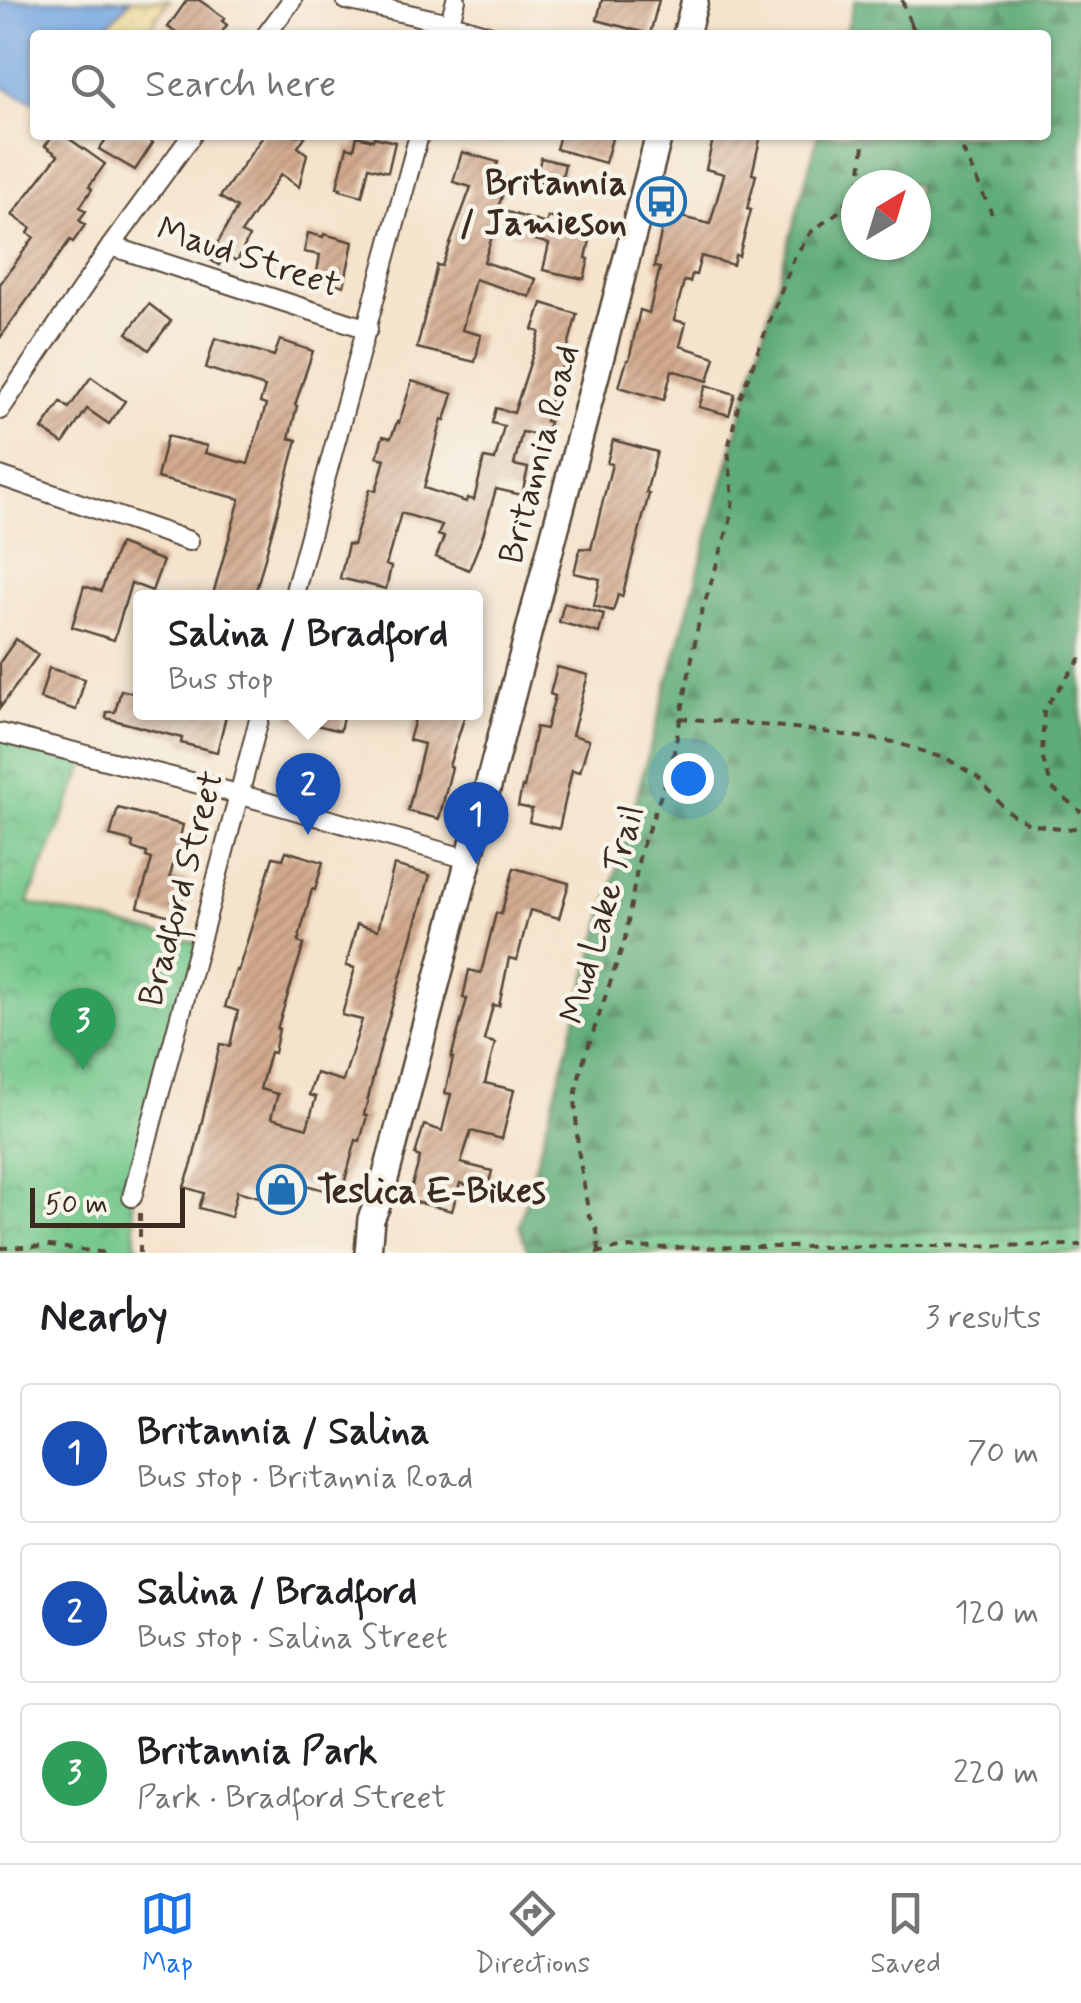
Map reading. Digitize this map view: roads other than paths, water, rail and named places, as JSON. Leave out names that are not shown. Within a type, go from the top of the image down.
[{"type":"street","points":[[270,30],[292,0]]},
{"type":"street","points":[[346,0],[448,29],[456,0]]},
{"type":"street","points":[[687,30],[695,0]]},
{"type":"street","points":[[0,410],[188,140]]},
{"type":"street","points":[[295,590],[418,140]]},
{"type":"street","name":"Britannia Road","points":[[368,1253],[372,1219],[658,140]]},
{"type":"street","name":"Maud Street","points":[[111,246],[368,329]]},
{"type":"street","points":[[0,476],[189,541]]},
{"type":"street","name":"Bradford Street","points":[[132,1197],[259,720]]},
{"type":"street","points":[[0,732],[468,859]]},
{"type":"street","name":"Britannia Road","points":[[380,1198],[384,1253]]},
{"type":"water","points":[[0,0],[131,0],[103,30],[30,30],[30,101],[0,86]]},
{"type":"place","name":"Britannia / Jamieson","points":[[662,202]]},
{"type":"place","name":"Salina / Bradford","points":[[308,835]]},
{"type":"place","name":"Britannia / Salina","points":[[476,864]]},
{"type":"place","name":"Britannia Park","points":[[83,1070]]},
{"type":"place","name":"Teslica E-Bikes","points":[[282,1190]]}]
